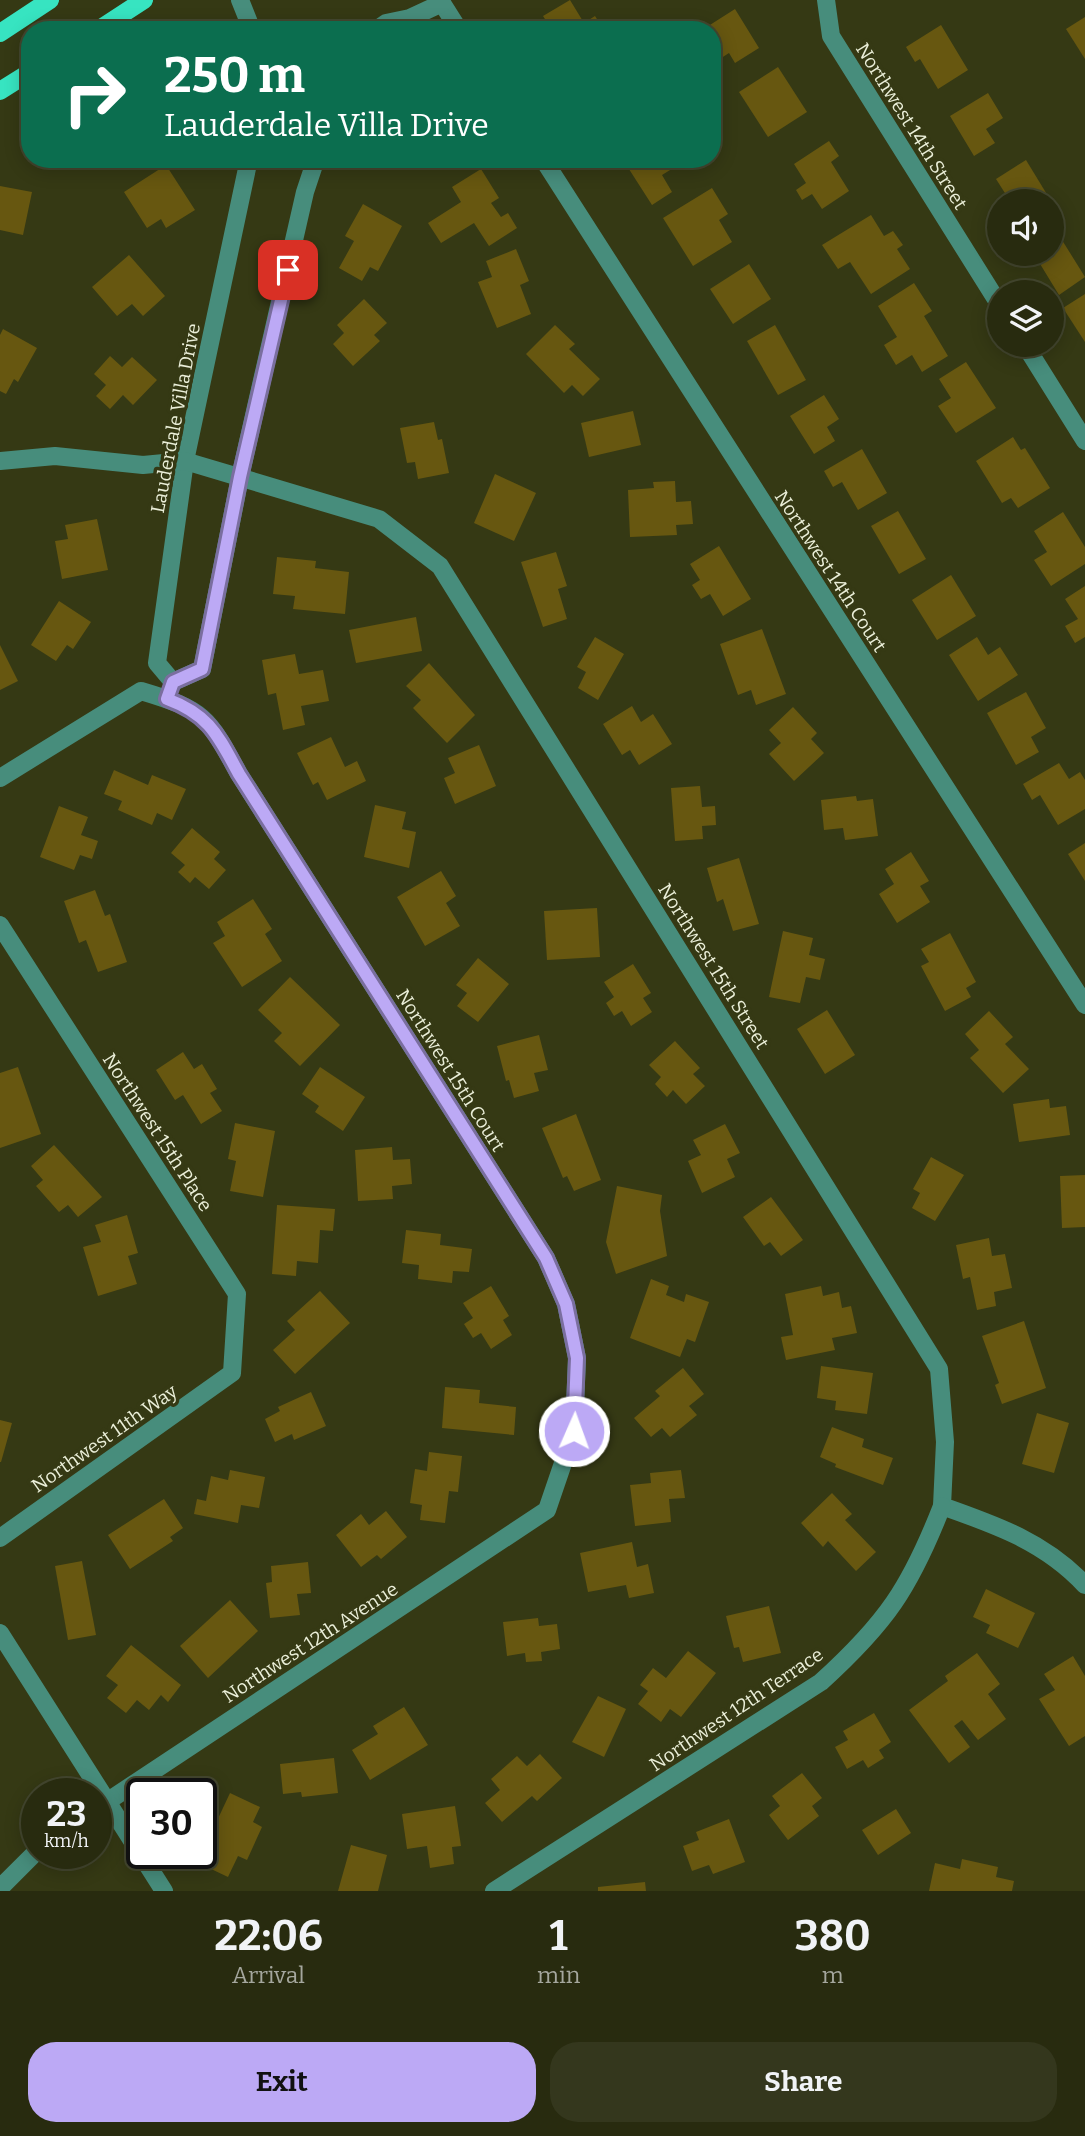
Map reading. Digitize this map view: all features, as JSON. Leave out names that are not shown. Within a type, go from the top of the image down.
[{"type":"main road","points":[[0,33],[50,0]]},
{"type":"main road","points":[[112,21],[144,0]]},
{"type":"main road","points":[[0,90],[21,77]]},
{"type":"street","points":[[240,0],[251,21]]},
{"type":"street","name":"Northwest 14th Street","points":[[827,0],[831,36],[987,285]]},
{"type":"street","points":[[412,21],[441,1],[454,21]]},
{"type":"street","name":"Lauderdale Villa Drive","points":[[170,690],[157,663],[186,461],[247,168]]},
{"type":"street","points":[[170,690],[202,669],[240,477],[305,192],[313,168]]},
{"type":"street","name":"Northwest 14th Court","points":[[548,168],[1085,1005]]},
{"type":"street","points":[[1032,357],[1085,441]]},
{"type":"street","points":[[0,461],[55,456],[143,465],[186,461]]},
{"type":"street","name":"Northwest 15th Street","points":[[186,461],[379,519],[440,566],[939,1369],[945,1442],[942,1506]]},
{"type":"street","name":"Northwest 15th Court","points":[[0,778],[141,691],[170,690],[212,725],[247,786],[546,1258],[566,1304],[577,1358],[574,1431],[547,1510]]},
{"type":"street","name":"Northwest 15th Place","points":[[0,925],[237,1294],[232,1373]]},
{"type":"street","name":"Northwest 11th Way","points":[[0,1538],[232,1373]]},
{"type":"street","points":[[942,1506],[1029,1541],[1064,1563],[1085,1585]]},
{"type":"street","name":"Northwest 12th Terrace","points":[[494,1891],[515,1885],[821,1682],[863,1643],[897,1602],[923,1554],[942,1506]]},
{"type":"street","name":"Northwest 12th Avenue","points":[[112,1799],[547,1510]]},
{"type":"street","points":[[0,1633],[85,1778]]},
{"type":"street","points":[[112,1821],[164,1891]]},
{"type":"street","points":[[0,1888],[21,1866]]},
{"type":"building","points":[[570,0],[583,21],[546,21],[543,16]]},
{"type":"building","points":[[735,9],[759,48],[735,63],[729,53],[721,58],[721,21],[716,21]]},
{"type":"building","points":[[1085,17],[1085,59],[1066,29]]},
{"type":"building","points":[[941,25],[968,70],[938,89],[920,59],[915,62],[906,47]]},
{"type":"building","points":[[778,67],[807,112],[768,137],[739,92]]},
{"type":"building","points":[[988,93],[1003,118],[986,129],[995,143],[974,156],[950,116]]},
{"type":"building","points":[[829,141],[839,156],[831,162],[849,191],[822,209],[812,194],[802,200],[796,190],[806,183],[794,164]]},
{"type":"building","points":[[1026,160],[1044,189],[1002,189],[996,179]]},
{"type":"building","points":[[161,168],[168,168],[195,210],[166,228],[161,219],[147,228],[124,192]]},
{"type":"building","points":[[628,168],[673,168],[662,175],[672,192],[652,205]]},
{"type":"building","points":[[481,169],[499,198],[491,203],[501,217],[508,213],[517,228],[489,246],[474,223],[441,243],[428,223],[461,202],[452,187]]},
{"type":"building","points":[[0,186],[32,192],[23,235],[0,230]]},
{"type":"building","points":[[712,188],[728,214],[719,220],[732,242],[693,266],[663,218]]},
{"type":"building","points":[[363,204],[402,226],[378,271],[370,267],[362,281],[339,268],[354,241],[345,236]]},
{"type":"building","points":[[871,215],[884,236],[893,231],[903,245],[897,249],[910,269],[871,294],[850,262],[838,269],[822,245]]},
{"type":"building","points":[[1064,243],[1085,277],[1064,292],[1064,280],[1050,280],[1041,266],[1064,266]]},
{"type":"building","points":[[516,249],[529,281],[520,285],[531,314],[497,328],[478,282],[492,277],[486,261]]},
{"type":"building","points":[[129,255],[165,296],[143,316],[132,304],[117,316],[92,287]]},
{"type":"building","points":[[749,264],[771,299],[733,324],[710,289]]},
{"type":"building","points":[[914,283],[932,311],[924,316],[948,356],[922,372],[912,355],[896,365],[884,345],[897,337],[878,306]]},
{"type":"building","points":[[1085,294],[1085,342],[1064,310]]},
{"type":"building","points":[[364,299],[387,323],[374,335],[380,341],[353,366],[333,344],[344,333],[337,325]]},
{"type":"building","points":[[555,325],[575,344],[569,349],[600,379],[583,396],[572,385],[564,393],[526,354]]},
{"type":"building","points":[[775,325],[806,380],[778,395],[747,341]]},
{"type":"building","points":[[3,329],[37,348],[18,382],[14,379],[6,394],[0,391],[0,335]]},
{"type":"building","points":[[110,356],[122,367],[132,357],[157,380],[133,405],[123,395],[110,409],[96,396],[106,385],[94,374]]},
{"type":"building","points":[[966,362],[996,408],[956,433],[938,406],[951,398],[939,379]]},
{"type":"building","points":[[824,395],[839,419],[827,427],[835,441],[814,454],[790,416]]},
{"type":"building","points":[[633,411],[641,445],[589,457],[581,423]]},
{"type":"building","points":[[434,422],[438,440],[442,439],[449,473],[418,479],[415,462],[407,463],[400,428]]},
{"type":"building","points":[[1013,437],[1021,450],[1025,448],[1050,488],[1018,508],[1011,498],[1002,503],[976,461]]},
{"type":"building","points":[[862,449],[887,493],[858,510],[842,482],[833,487],[824,471]]},
{"type":"building","points":[[495,474],[536,493],[514,541],[474,523]]},
{"type":"building","points":[[675,481],[676,502],[691,501],[693,524],[676,525],[677,535],[630,537],[628,490],[654,488],[653,482]]},
{"type":"building","points":[[898,511],[926,559],[899,574],[871,526]]},
{"type":"building","points":[[1063,512],[1085,547],[1085,564],[1051,586],[1034,560],[1047,552],[1034,531]]},
{"type":"building","points":[[97,519],[108,570],[62,579],[55,541],[68,539],[65,525]]},
{"type":"building","points":[[719,546],[751,599],[723,616],[710,594],[701,599],[692,585],[700,580],[690,564]]},
{"type":"building","points":[[556,552],[567,586],[558,589],[567,619],[543,627],[521,562]]},
{"type":"building","points":[[277,557],[316,561],[315,568],[349,572],[345,614],[293,609],[295,596],[273,594]]},
{"type":"building","points":[[951,575],[976,616],[937,640],[912,600]]},
{"type":"building","points":[[1085,586],[1085,637],[1075,643],[1065,626],[1078,619],[1065,599]]},
{"type":"building","points":[[59,601],[91,622],[73,649],[67,645],[56,661],[31,645]]},
{"type":"building","points":[[416,617],[422,651],[356,663],[349,630]]},
{"type":"building","points":[[762,629],[786,694],[756,705],[751,690],[738,695],[720,644]]},
{"type":"building","points":[[595,637],[624,654],[598,700],[578,688],[586,672],[577,667]]},
{"type":"building","points":[[977,637],[988,655],[1000,647],[1018,675],[978,701],[949,655]]},
{"type":"building","points":[[0,645],[18,681],[0,690]]},
{"type":"building","points":[[295,654],[299,674],[323,670],[329,701],[301,706],[305,725],[283,730],[276,693],[268,695],[262,660]]},
{"type":"building","points":[[429,663],[475,715],[447,743],[413,708],[421,700],[406,686]]},
{"type":"building","points":[[1026,692],[1046,728],[1031,737],[1039,752],[1016,765],[987,713]]},
{"type":"building","points":[[632,706],[641,722],[653,714],[672,744],[639,765],[630,750],[622,755],[603,724]]},
{"type":"building","points":[[793,707],[817,733],[811,739],[824,753],[794,781],[769,754],[781,743],[769,730]]},
{"type":"building","points":[[331,737],[345,767],[357,761],[366,781],[327,800],[318,782],[313,785],[297,753]]},
{"type":"building","points":[[479,745],[496,786],[455,804],[444,778],[455,773],[448,758]]},
{"type":"building","points":[[1059,763],[1069,779],[1080,772],[1085,780],[1085,809],[1058,825],[1040,795],[1032,800],[1023,784]]},
{"type":"building","points":[[114,770],[148,785],[152,775],[186,789],[172,820],[157,813],[152,825],[118,810],[122,801],[104,794]]},
{"type":"building","points":[[700,786],[702,807],[715,806],[716,825],[702,826],[703,839],[675,841],[671,788]]},
{"type":"building","points":[[856,796],[857,801],[873,799],[878,836],[845,840],[843,828],[824,830],[821,800]]},
{"type":"building","points":[[375,805],[406,812],[402,829],[416,832],[409,868],[364,857]]},
{"type":"building","points":[[59,806],[88,817],[81,835],[98,841],[92,859],[80,855],[74,870],[40,857]]},
{"type":"building","points":[[192,828],[220,852],[214,859],[226,870],[209,889],[195,877],[190,883],[178,872],[185,865],[171,853]]},
{"type":"building","points":[[1085,843],[1085,881],[1068,854]]},
{"type":"building","points":[[911,852],[929,881],[920,886],[930,902],[897,923],[879,894],[894,884],[885,869]]},
{"type":"building","points":[[739,858],[759,924],[733,931],[723,899],[717,902],[707,868]]},
{"type":"building","points":[[441,871],[456,896],[446,903],[460,926],[425,946],[397,897]]},
{"type":"building","points":[[95,890],[105,916],[110,914],[127,962],[98,972],[86,940],[79,943],[64,901]]},
{"type":"building","points":[[253,899],[272,929],[265,934],[282,961],[242,987],[213,943],[225,936],[217,922]]},
{"type":"building","points":[[597,908],[600,957],[547,960],[544,911]]},
{"type":"building","points":[[783,931],[813,938],[809,955],[825,959],[820,980],[806,977],[800,1003],[769,997]]},
{"type":"building","points":[[950,933],[976,982],[966,988],[971,997],[945,1011],[921,966],[929,962],[921,949]]},
{"type":"building","points":[[478,958],[509,984],[478,1022],[457,1006],[467,993],[456,985]]},
{"type":"building","points":[[633,964],[651,993],[643,998],[652,1012],[631,1026],[622,1011],[614,1016],[606,1003],[614,997],[604,982]]},
{"type":"building","points":[[290,977],[340,1025],[300,1066],[274,1041],[282,1033],[258,1010]]},
{"type":"building","points":[[827,1010],[855,1055],[825,1074],[797,1029]]},
{"type":"building","points":[[989,1011],[1013,1037],[1005,1044],[1029,1069],[1003,1093],[970,1058],[979,1050],[965,1034]]},
{"type":"building","points":[[539,1035],[548,1070],[534,1073],[539,1091],[514,1098],[509,1080],[506,1081],[497,1046]]},
{"type":"building","points":[[675,1041],[700,1068],[693,1074],[705,1086],[686,1104],[673,1090],[667,1097],[655,1084],[661,1077],[649,1065]]},
{"type":"building","points":[[183,1052],[194,1069],[202,1064],[217,1089],[210,1093],[222,1111],[201,1124],[183,1095],[175,1100],[156,1070]]},
{"type":"building","points":[[18,1067],[41,1134],[0,1148],[0,1073]]},
{"type":"building","points":[[320,1067],[365,1097],[343,1131],[315,1112],[319,1106],[302,1094]]},
{"type":"building","points":[[1049,1099],[1050,1108],[1066,1106],[1070,1135],[1019,1142],[1013,1104]]},
{"type":"building","points":[[576,1114],[601,1180],[574,1191],[567,1176],[563,1178],[542,1128]]},
{"type":"building","points":[[235,1123],[275,1131],[263,1197],[230,1191],[236,1161],[228,1159]]},
{"type":"building","points":[[725,1124],[740,1153],[727,1159],[735,1177],[702,1193],[688,1161],[701,1155],[693,1140]]},
{"type":"building","points":[[54,1145],[102,1197],[78,1217],[68,1205],[59,1212],[36,1186],[43,1180],[31,1166]]},
{"type":"building","points":[[392,1147],[393,1160],[410,1159],[412,1184],[392,1186],[393,1199],[358,1201],[355,1150]]},
{"type":"building","points":[[931,1157],[964,1175],[935,1221],[912,1208],[920,1193],[913,1189]]},
{"type":"building","points":[[1085,1175],[1085,1227],[1062,1228],[1060,1176]]},
{"type":"building","points":[[617,1186],[662,1195],[660,1211],[667,1256],[616,1274],[606,1242]]},
{"type":"building","points":[[771,1197],[803,1240],[781,1256],[770,1242],[764,1246],[743,1217]]},
{"type":"building","points":[[277,1205],[335,1209],[333,1231],[320,1230],[318,1263],[297,1261],[296,1276],[272,1274]]},
{"type":"building","points":[[127,1215],[138,1253],[128,1256],[137,1284],[98,1296],[83,1247],[101,1242],[95,1225]]},
{"type":"building","points":[[406,1230],[441,1234],[440,1245],[472,1249],[469,1272],[453,1271],[452,1283],[418,1279],[419,1265],[402,1263]]},
{"type":"building","points":[[989,1238],[992,1256],[1005,1254],[1012,1288],[994,1292],[996,1306],[977,1310],[970,1277],[963,1279],[956,1245]]},
{"type":"building","points":[[651,1279],[669,1286],[666,1295],[684,1302],[686,1294],[709,1302],[695,1342],[687,1339],[680,1357],[630,1338]]},
{"type":"building","points":[[491,1286],[509,1316],[503,1320],[512,1335],[491,1349],[481,1333],[473,1338],[464,1324],[473,1318],[463,1303]]},
{"type":"building","points":[[821,1286],[823,1296],[839,1292],[842,1308],[851,1306],[857,1333],[832,1338],[835,1350],[786,1360],[781,1337],[793,1335],[785,1294]]},
{"type":"building","points":[[320,1291],[350,1323],[295,1374],[273,1350],[295,1330],[287,1321]]},
{"type":"building","points":[[1024,1321],[1046,1388],[1002,1404],[995,1385],[999,1383],[982,1336]]},
{"type":"building","points":[[821,1366],[873,1373],[867,1414],[835,1410],[836,1401],[817,1398]]},
{"type":"building","points":[[683,1368],[704,1394],[689,1406],[697,1415],[670,1437],[662,1428],[651,1437],[634,1418],[660,1396],[655,1391]]},
{"type":"building","points":[[445,1387],[480,1390],[479,1403],[516,1407],[514,1435],[442,1428]]},
{"type":"building","points":[[311,1392],[326,1426],[294,1440],[292,1434],[275,1442],[265,1419],[280,1411],[278,1407]]},
{"type":"building","points":[[1037,1413],[1069,1423],[1054,1473],[1022,1464]]},
{"type":"building","points":[[0,1420],[12,1423],[1,1462],[0,1462]]},
{"type":"building","points":[[832,1427],[864,1439],[862,1447],[893,1458],[883,1485],[835,1467],[836,1464],[820,1457]]},
{"type":"building","points":[[429,1452],[462,1456],[458,1492],[449,1491],[445,1523],[420,1520],[422,1505],[410,1503],[415,1469],[427,1471]]},
{"type":"building","points":[[230,1470],[265,1477],[259,1508],[241,1505],[238,1523],[194,1514],[197,1499],[206,1501],[211,1476],[228,1480]]},
{"type":"building","points":[[681,1470],[685,1498],[669,1499],[671,1522],[635,1526],[630,1485],[651,1483],[650,1473]]},
{"type":"building","points":[[832,1493],[852,1514],[845,1520],[876,1552],[856,1571],[828,1541],[823,1547],[801,1523]]},
{"type":"building","points":[[164,1499],[183,1528],[170,1537],[173,1541],[130,1569],[108,1535]]},
{"type":"building","points":[[386,1511],[407,1537],[381,1559],[377,1555],[361,1567],[336,1535],[361,1514],[369,1525]]},
{"type":"building","points":[[632,1542],[637,1567],[648,1564],[654,1593],[629,1598],[626,1585],[588,1592],[580,1553]]},
{"type":"building","points":[[82,1561],[96,1635],[68,1640],[55,1566]]},
{"type":"building","points":[[308,1562],[311,1593],[297,1594],[300,1615],[270,1618],[266,1583],[272,1582],[271,1566]]},
{"type":"building","points":[[986,1589],[1035,1613],[1018,1648],[986,1633],[990,1625],[973,1617]]},
{"type":"building","points":[[230,1600],[258,1631],[208,1678],[180,1646]]},
{"type":"building","points":[[769,1606],[781,1653],[743,1662],[739,1647],[734,1648],[726,1616]]},
{"type":"building","points":[[538,1618],[539,1626],[557,1624],[560,1649],[541,1652],[542,1661],[526,1662],[525,1653],[507,1656],[503,1622]]},
{"type":"building","points":[[131,1645],[181,1685],[168,1702],[161,1695],[149,1710],[137,1700],[126,1713],[107,1698],[118,1685],[106,1676]]},
{"type":"building","points":[[688,1651],[716,1673],[681,1717],[670,1709],[661,1722],[638,1704],[648,1691],[640,1685],[653,1668],[666,1678]]},
{"type":"building","points":[[977,1653],[1000,1684],[988,1694],[1006,1719],[978,1740],[962,1720],[954,1726],[970,1747],[949,1763],[909,1710],[948,1681],[945,1676]]},
{"type":"building","points":[[1073,1656],[1085,1676],[1085,1736],[1069,1746],[1039,1699],[1055,1690],[1044,1674]]},
{"type":"building","points":[[598,1696],[626,1709],[604,1757],[572,1742]]},
{"type":"building","points":[[404,1707],[428,1745],[370,1780],[352,1750],[378,1734],[373,1726]]},
{"type":"building","points":[[874,1713],[891,1742],[879,1750],[884,1758],[868,1768],[863,1760],[847,1769],[835,1747],[848,1740],[843,1731]]},
{"type":"building","points":[[540,1754],[562,1778],[537,1801],[532,1796],[502,1822],[485,1803],[500,1790],[491,1779],[517,1756],[527,1766]]},
{"type":"building","points":[[334,1758],[338,1793],[302,1797],[301,1792],[283,1794],[280,1764]]},
{"type":"building","points":[[802,1773],[822,1798],[812,1806],[819,1816],[788,1840],[769,1815],[780,1806],[772,1796]]},
{"type":"building","points":[[230,1793],[260,1807],[253,1822],[262,1827],[247,1860],[238,1856],[228,1877],[211,1869],[217,1869],[217,1821]]},
{"type":"building","points":[[455,1806],[461,1846],[452,1847],[454,1864],[430,1868],[427,1846],[407,1849],[402,1814]]},
{"type":"building","points":[[896,1809],[911,1833],[878,1855],[862,1830]]},
{"type":"building","points":[[729,1819],[745,1862],[713,1874],[709,1865],[692,1871],[683,1846],[699,1840],[696,1832]]},
{"type":"building","points":[[351,1845],[387,1855],[378,1891],[338,1891]]},
{"type":"building","points":[[962,1859],[998,1867],[996,1877],[1014,1881],[1012,1891],[929,1891],[935,1863],[960,1869]]},
{"type":"building","points":[[645,1882],[646,1891],[598,1891],[598,1887]]},
{"type":"route","points":[[288,270],[240,477],[202,669],[173,682],[167,699],[189,707],[212,725],[239,774],[546,1258],[566,1304],[577,1358],[574,1431]]}]
